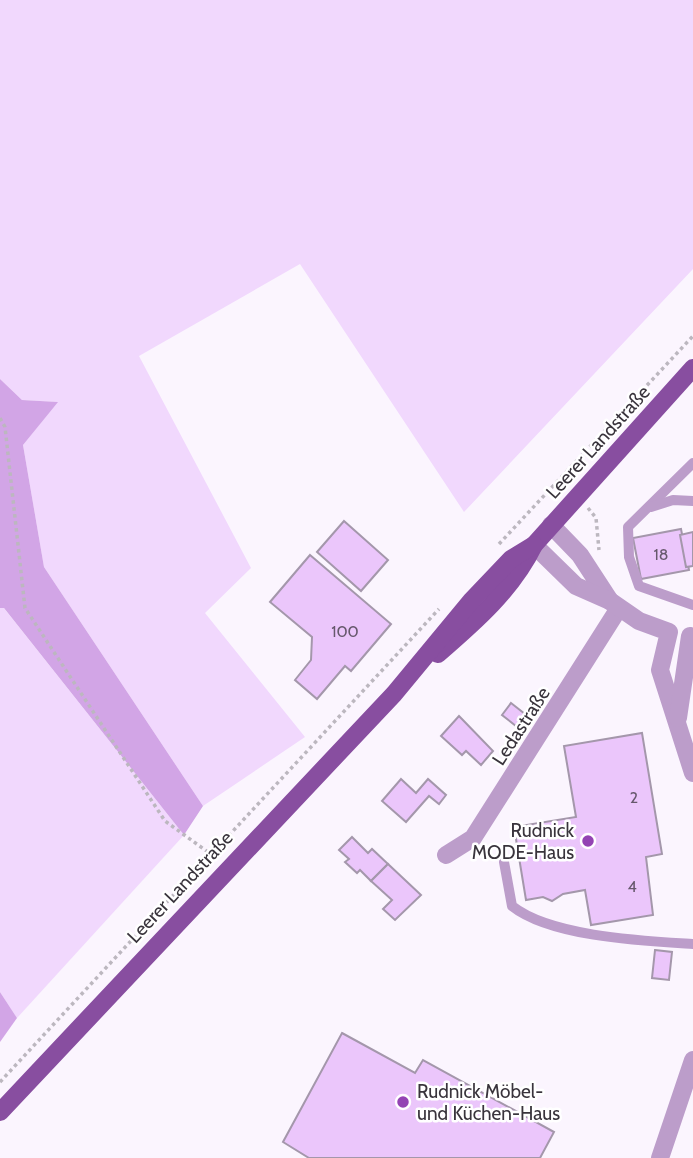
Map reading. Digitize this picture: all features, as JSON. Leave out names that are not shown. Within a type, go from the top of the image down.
[{"type":"main road","name":"Leerer Landstraße","points":[[0,1112],[228,866],[394,694],[471,601],[511,559],[534,545],[693,368]]},
{"type":"street","points":[[551,525],[580,555],[615,605]]},
{"type":"street","points":[[534,545],[576,586],[615,605],[639,621],[669,632],[692,633],[678,721]]},
{"type":"street","name":"Ledastraße","points":[[446,855],[472,838],[615,605]]},
{"type":"street","points":[[669,632],[660,670],[693,772]]},
{"type":"street","points":[[660,1158],[693,1059]]},
{"type":"lane","points":[[693,463],[628,527],[626,536],[639,586],[693,605]]},
{"type":"lane","points":[[648,507],[673,500],[693,501]]},
{"type":"lane","points":[[504,862],[512,906],[523,915],[601,937],[693,944]]},
{"type":"path","points":[[492,552],[693,335]]},
{"type":"path","points":[[0,418],[5,427],[24,608],[165,821],[228,866]]},
{"type":"path","points":[[0,1082],[446,601]]},
{"type":"shaded area","points":[[0,0],[693,0],[693,269],[464,512],[300,264],[139,356],[251,568],[205,613],[305,737],[203,806],[44,567],[23,445],[57,402],[22,400],[0,379]]},
{"type":"shaded area","points":[[0,379],[22,400],[58,402],[23,445],[44,567],[203,806],[184,835],[4,608],[0,608]]},
{"type":"shaded area","points":[[3,607],[184,835],[17,1018],[0,992],[0,608]]},
{"type":"shaded area","points":[[0,992],[17,1018],[0,1042]]},
{"type":"building","points":[[344,521],[388,560],[361,591],[317,552]]},
{"type":"building","points":[[681,529],[689,570],[641,579],[633,538]]},
{"type":"building","points":[[693,532],[693,566],[686,567],[680,535]]},
{"type":"building","points":[[310,555],[391,624],[351,671],[345,666],[317,699],[295,680],[311,660],[312,637],[270,602]]},
{"type":"building","points":[[511,703],[530,718],[521,730],[502,715]]},
{"type":"building","points":[[459,716],[493,751],[481,765],[466,751],[462,755],[441,736]]},
{"type":"building","name":"Rudnick MODE-Haus","points":[[642,733],[662,854],[646,857],[653,915],[591,925],[585,890],[563,894],[552,901],[543,897],[526,900],[514,827],[576,817],[564,746]]},
{"type":"building","points":[[401,779],[416,793],[428,779],[446,795],[439,804],[429,796],[406,822],[382,801]]},
{"type":"building","points":[[352,837],[368,853],[372,849],[388,864],[371,881],[360,870],[357,873],[345,862],[349,859],[339,850]]},
{"type":"building","points":[[388,864],[421,895],[395,920],[383,909],[392,900],[371,881]]},
{"type":"building","points":[[655,950],[672,952],[669,980],[652,978]]},
{"type":"building","name":"Rudnick Möbel- und Küchen-Haus","points":[[342,1033],[415,1073],[423,1060],[554,1132],[540,1158],[309,1158],[283,1142]]},
{"type":"place","name":"Rudnick MODE-Haus","points":[[588,841]]},
{"type":"place","name":"Rudnick Möbel- und Küchen-Haus","points":[[403,1102]]}]
